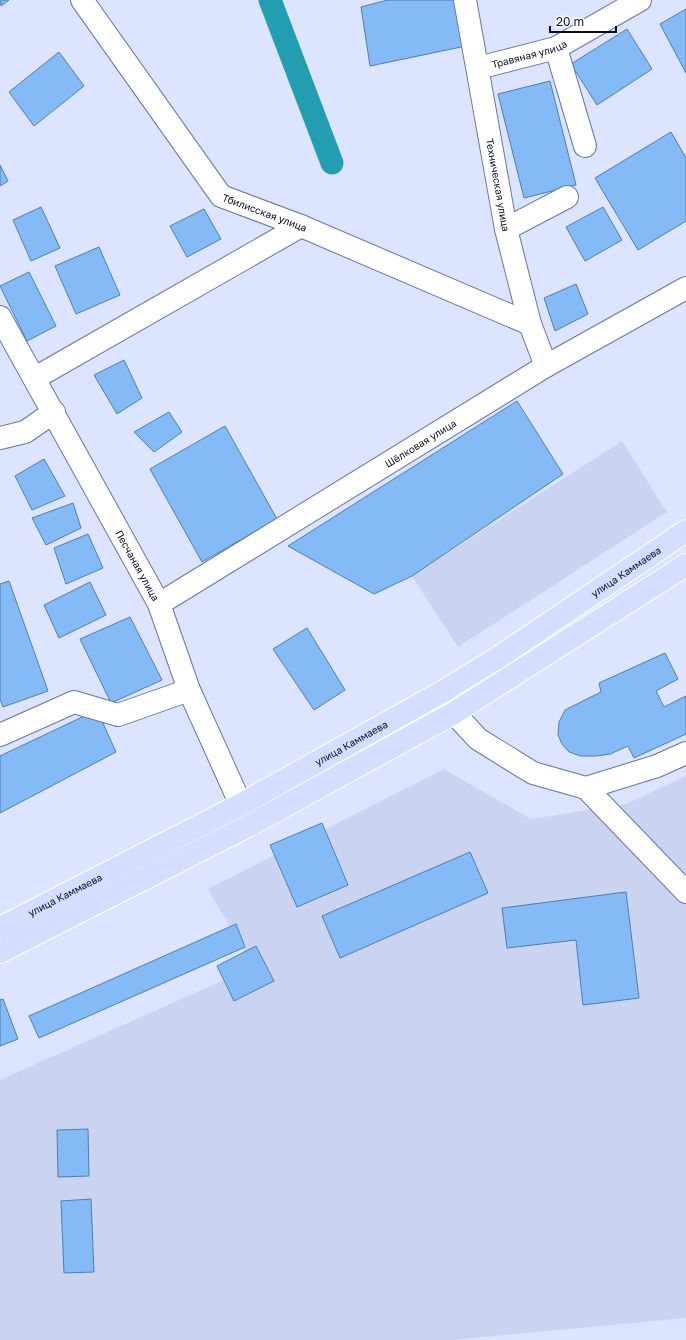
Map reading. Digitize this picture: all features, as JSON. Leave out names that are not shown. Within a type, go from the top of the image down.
[{"type":"main road","name":"улица Каммаева","points":[[0,928],[240,805],[442,692],[499,657],[686,531]]},
{"type":"main road","points":[[0,952],[250,825],[454,713],[686,565]]},
{"type":"street","name":"Тбилисская улица","points":[[82,0],[221,196],[301,226],[530,324]]},
{"type":"street","name":"Техническая улица","points":[[465,0],[506,229],[530,324],[546,366]]},
{"type":"street","name":"Травяная улица","points":[[478,68],[556,48],[640,0]]},
{"type":"street","points":[[556,48],[585,146]]},
{"type":"street","points":[[506,229],[568,197]]},
{"type":"street","points":[[35,378],[301,226]]},
{"type":"street","name":"Шёлковая улица","points":[[159,604],[546,366],[686,288]]},
{"type":"street","name":"Песчаная улица","points":[[0,317],[159,604],[189,690],[250,825]]},
{"type":"street","points":[[0,438],[25,432],[54,412]]},
{"type":"street","points":[[0,734],[74,702],[118,715],[189,690]]},
{"type":"street","points":[[442,692],[454,713],[478,739],[533,773],[586,788],[686,892]]},
{"type":"street","points":[[586,788],[657,766],[686,753]]},
{"type":"shaded area","points":[[622,441],[667,512],[458,647],[412,576]]},
{"type":"shaded area","points":[[444,769],[531,819],[626,804],[686,776],[686,1318],[452,1340],[0,1340],[0,1080],[253,967],[208,889]]},
{"type":"building","points":[[0,0],[9,0],[1,6]]},
{"type":"building","points":[[388,0],[459,0],[466,46],[370,66],[361,7]]},
{"type":"building","points":[[686,9],[686,73],[660,24]]},
{"type":"building","points":[[627,29],[652,69],[597,105],[571,64]]},
{"type":"building","points":[[59,52],[84,86],[34,126],[9,92]]},
{"type":"building","points":[[550,81],[576,185],[524,198],[498,94]]},
{"type":"building","points":[[671,132],[686,158],[686,221],[638,250],[595,178]]},
{"type":"building","points":[[0,165],[8,181],[0,186]]},
{"type":"building","points":[[41,207],[60,248],[31,261],[13,220]]},
{"type":"building","points":[[603,207],[622,240],[585,261],[566,227]]},
{"type":"building","points":[[204,209],[221,239],[187,257],[170,226]]},
{"type":"building","points":[[99,247],[120,295],[76,314],[55,266]]},
{"type":"building","points":[[29,272],[56,326],[27,341],[0,286]]},
{"type":"building","points":[[576,284],[588,314],[555,331],[544,298]]},
{"type":"building","points":[[124,360],[142,398],[117,414],[94,375]]},
{"type":"building","points":[[517,401],[563,474],[412,576],[374,594],[288,546]]},
{"type":"building","points":[[169,412],[182,432],[154,452],[134,432]]},
{"type":"building","points":[[225,426],[277,519],[202,562],[150,469]]},
{"type":"building","points":[[44,459],[65,496],[32,510],[15,476]]},
{"type":"building","points":[[73,503],[81,528],[46,545],[32,518]]},
{"type":"building","points":[[88,534],[103,568],[66,584],[54,548]]},
{"type":"building","points":[[9,581],[48,691],[3,707],[0,699],[0,584]]},
{"type":"building","points":[[90,582],[106,615],[59,638],[44,605]]},
{"type":"building","points":[[130,617],[162,680],[111,703],[80,639]]},
{"type":"building","points":[[307,628],[345,690],[314,710],[273,649]]},
{"type":"building","points":[[665,653],[678,679],[656,691],[664,707],[686,696],[686,734],[634,758],[628,746],[610,754],[596,756],[581,756],[569,752],[562,744],[558,735],[559,722],[565,710],[601,692],[599,683]]},
{"type":"building","points":[[97,710],[116,752],[0,813],[0,756]]},
{"type":"building","points":[[322,823],[348,885],[297,907],[270,845]]},
{"type":"building","points":[[470,852],[488,893],[340,958],[322,916]]},
{"type":"building","points":[[626,892],[639,998],[583,1005],[576,940],[507,948],[502,908]]},
{"type":"building","points":[[236,924],[245,947],[39,1038],[29,1016]]},
{"type":"building","points":[[256,946],[274,981],[234,1001],[217,966]]},
{"type":"building","points":[[3,999],[18,1039],[0,1046],[0,1000]]},
{"type":"building","points":[[88,1129],[89,1176],[58,1177],[57,1130]]},
{"type":"building","points":[[91,1199],[94,1272],[64,1273],[61,1201]]},
{"type":"waterway","points":[[270,0],[332,163]]}]
